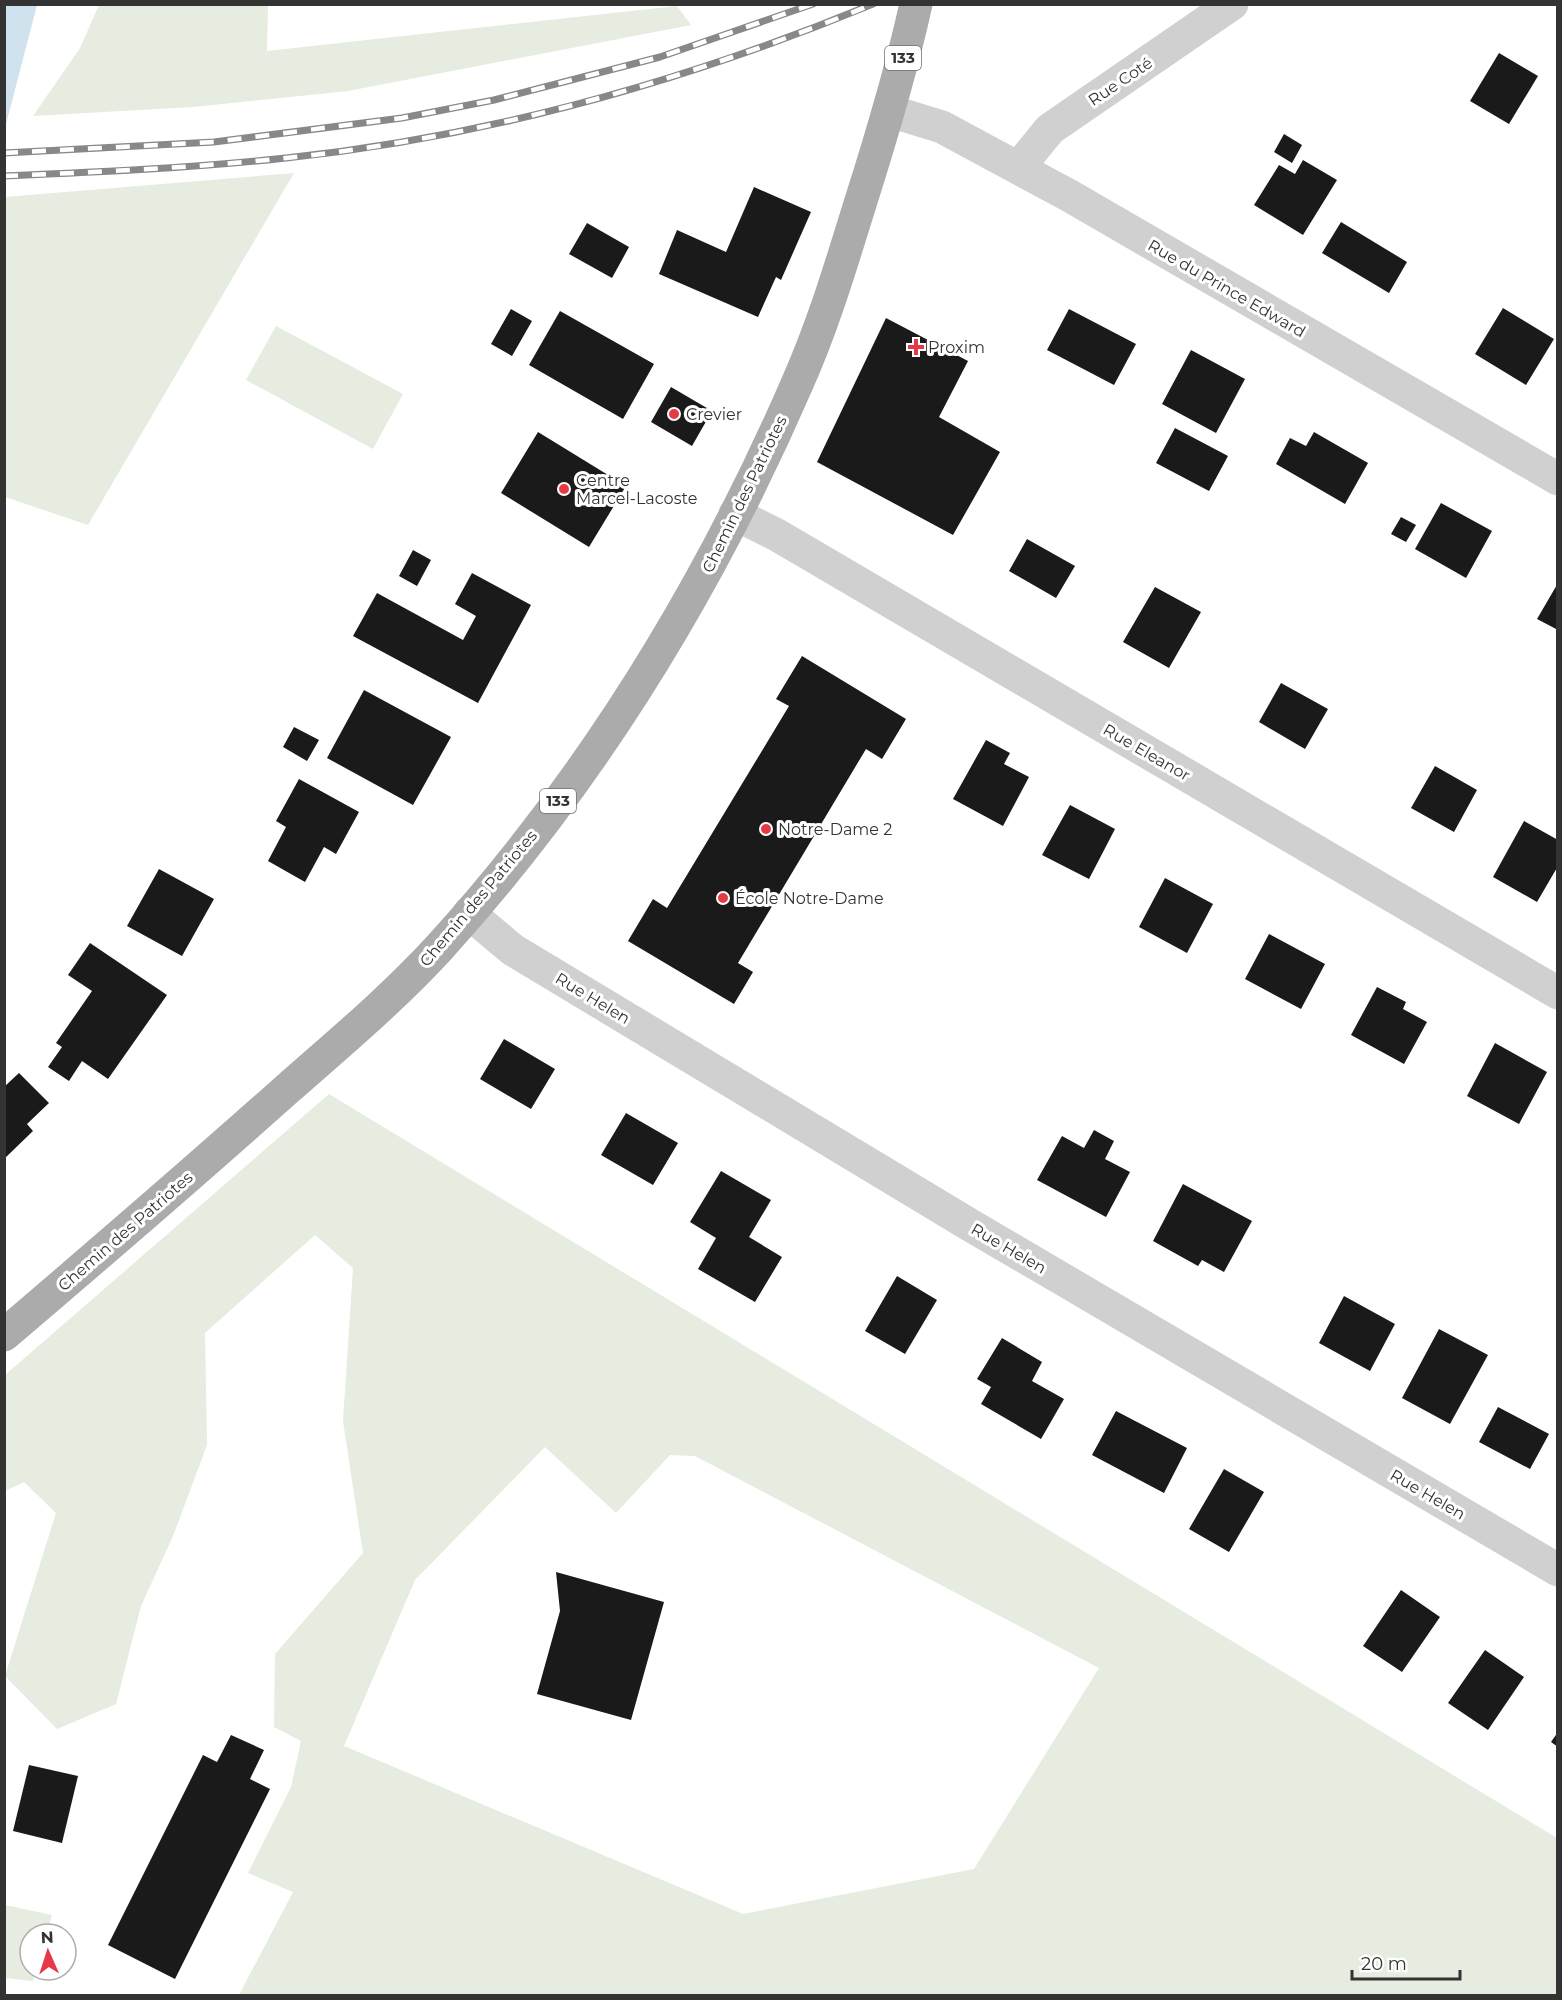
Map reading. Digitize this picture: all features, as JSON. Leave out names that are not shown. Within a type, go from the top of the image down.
[{"type":"main road","name":"133","points":[[890,111],[916,4]]},
{"type":"main road","name":"Chemin des Patriotes","points":[[4,1335],[234,1137],[341,1041],[435,952],[531,838],[642,679],[697,589],[735,514],[798,383],[833,288],[890,111]]},
{"type":"street","name":"Rue Coté","points":[[1018,168],[1050,129],[1232,4]]},
{"type":"street","name":"Rue du Prince Edward","points":[[890,111],[942,127],[1018,168],[1557,479]]},
{"type":"street","name":"Rue Eleanor","points":[[735,514],[777,534],[1557,993]]},
{"type":"street","name":"Rue Helen","points":[[469,913],[523,956],[970,1225],[1557,1570]]},
{"type":"shaded area","points":[[99,5],[268,5],[267,51],[677,6],[691,25],[348,91],[193,107],[33,116],[80,48]]},
{"type":"shaded area","points":[[294,173],[88,525],[5,497],[5,197]]},
{"type":"shaded area","points":[[276,326],[403,394],[373,449],[246,380]]},
{"type":"shaded area","points":[[329,1094],[1557,1838],[1557,1995],[239,1995],[293,1892],[248,1873],[291,1787],[301,1741],[274,1727],[275,1654],[363,1553],[343,1421],[353,1268],[315,1235],[205,1333],[207,1445],[173,1536],[141,1606],[116,1704],[57,1729],[5,1676],[56,1513],[24,1482],[5,1491],[5,1375]],"holes":[[[545,1447],[616,1513],[670,1455],[695,1456],[1099,1668],[974,1869],[743,1914],[344,1746],[415,1580]]]},
{"type":"shaded area","points":[[5,1905],[52,1915],[50,1922],[18,1922],[18,1979],[5,1978]]},
{"type":"water","points":[[4,5],[37,5],[5,128]]},
{"type":"building","points":[[1499,53],[1538,76],[1509,124],[1470,101]]},
{"type":"building","points":[[1284,134],[1302,145],[1292,163],[1274,152]]},
{"type":"building","points":[[1303,160],[1337,180],[1303,235],[1254,205],[1279,165],[1295,174]]},
{"type":"building","points":[[754,187],[811,212],[781,280],[776,277],[758,317],[659,274],[677,230],[726,252]]},
{"type":"building","points":[[1341,222],[1407,262],[1389,293],[1322,253]]},
{"type":"building","points":[[587,223],[629,247],[612,278],[569,254]]},
{"type":"building","points":[[1503,308],[1554,339],[1526,385],[1475,354]]},
{"type":"building","points":[[511,309],[532,321],[512,356],[491,344]]},
{"type":"building","points":[[1069,309],[1136,344],[1114,385],[1047,350]]},
{"type":"building","points":[[560,311],[654,364],[623,419],[529,365]]},
{"type":"building","points":[[886,318],[968,361],[939,417],[1000,452],[953,535],[817,462]]},
{"type":"building","points":[[1191,350],[1245,379],[1216,433],[1162,404]]},
{"type":"building","points":[[671,387],[712,411],[692,446],[651,422]]},
{"type":"building","points":[[1175,428],[1228,456],[1209,491],[1156,463]]},
{"type":"building","name":"Centre Marcel-Lacoste","points":[[538,432],[626,486],[589,547],[501,493]]},
{"type":"building","points":[[1314,432],[1368,463],[1345,504],[1276,464],[1290,438],[1306,446]]},
{"type":"building","points":[[1441,503],[1492,531],[1466,578],[1415,549]]},
{"type":"building","points":[[1401,517],[1416,525],[1406,542],[1391,534]]},
{"type":"building","points":[[1027,539],[1075,566],[1056,598],[1009,571]]},
{"type":"building","points":[[413,550],[431,560],[417,586],[399,576]]},
{"type":"building","points":[[472,573],[531,605],[478,703],[353,636],[377,593],[463,640],[476,616],[455,604]]},
{"type":"building","points":[[1558,583],[1558,630],[1537,619]]},
{"type":"building","points":[[1155,587],[1201,612],[1169,668],[1123,642]]},
{"type":"building","name":"Notre-Dame 2","points":[[802,656],[906,719],[882,759],[866,749],[738,963],[753,972],[734,1004],[628,941],[653,899],[667,908],[789,706],[776,699]]},
{"type":"building","points":[[1281,683],[1328,709],[1305,749],[1259,722]]},
{"type":"building","points":[[364,690],[451,737],[413,805],[327,758]]},
{"type":"building","points":[[294,727],[319,740],[307,761],[283,747]]},
{"type":"building","points":[[986,740],[1010,753],[1004,764],[1029,777],[1003,826],[953,799]]},
{"type":"building","points":[[1435,766],[1477,790],[1454,832],[1411,808]]},
{"type":"building","points":[[299,779],[359,812],[336,854],[324,847],[305,882],[268,861],[286,827],[276,821]]},
{"type":"building","points":[[1070,805],[1115,829],[1089,879],[1042,855]]},
{"type":"building","points":[[1524,821],[1558,840],[1558,866],[1537,902],[1493,877]]},
{"type":"building","points":[[159,869],[214,899],[182,956],[127,926]]},
{"type":"building","points":[[1165,878],[1213,904],[1187,953],[1139,927]]},
{"type":"building","points":[[1269,934],[1325,964],[1301,1009],[1245,979]]},
{"type":"building","points":[[90,943],[167,995],[108,1079],[82,1061],[69,1081],[48,1067],[62,1047],[56,1043],[92,991],[68,975]]},
{"type":"building","points":[[1377,987],[1406,1002],[1403,1009],[1427,1022],[1404,1064],[1351,1035]]},
{"type":"building","points":[[504,1039],[555,1069],[531,1109],[480,1079]]},
{"type":"building","points":[[1495,1043],[1547,1072],[1519,1124],[1467,1096]]},
{"type":"building","points":[[19,1073],[49,1103],[27,1124],[33,1131],[4,1159],[4,1087]]},
{"type":"building","points":[[626,1113],[678,1143],[653,1185],[601,1155]]},
{"type":"building","points":[[1094,1130],[1114,1141],[1105,1159],[1130,1172],[1106,1217],[1037,1180],[1062,1136],[1084,1148]]},
{"type":"building","points":[[721,1171],[771,1200],[749,1237],[782,1257],[755,1302],[698,1269],[716,1238],[690,1222]]},
{"type":"building","points":[[1183,1184],[1252,1221],[1224,1272],[1202,1260],[1198,1266],[1153,1241]]},
{"type":"building","points":[[897,1276],[937,1300],[905,1354],[865,1331]]},
{"type":"building","points":[[1344,1296],[1395,1324],[1370,1371],[1319,1343]]},
{"type":"building","points":[[1439,1329],[1488,1355],[1450,1424],[1402,1398]]},
{"type":"building","points":[[1002,1338],[1042,1362],[1032,1381],[1064,1399],[1041,1439],[981,1404],[991,1387],[977,1379]]},
{"type":"building","points":[[1498,1407],[1549,1434],[1530,1469],[1479,1442]]},
{"type":"building","points":[[1116,1411],[1187,1448],[1164,1493],[1092,1455]]},
{"type":"building","points":[[1224,1469],[1264,1492],[1229,1552],[1189,1529]]},
{"type":"building","points":[[556,1572],[664,1602],[631,1720],[537,1694],[560,1611]]},
{"type":"building","points":[[1401,1590],[1440,1617],[1402,1672],[1363,1646]]},
{"type":"building","points":[[1485,1650],[1524,1677],[1488,1730],[1448,1703]]},
{"type":"building","points":[[1558,1732],[1558,1747],[1551,1742]]},
{"type":"building","points":[[231,1735],[264,1750],[250,1779],[270,1789],[175,1979],[108,1945],[203,1755],[217,1762]]},
{"type":"building","points":[[29,1765],[78,1776],[62,1843],[13,1831]]},
{"type":"railway","points":[[4,153],[214,142],[402,118],[494,100],[660,57],[813,4]]},
{"type":"railway","points":[[4,176],[145,169],[286,158],[361,149],[436,136],[585,102],[658,81],[731,58],[873,4]]},
{"type":"place","name":"Proxim","points":[[916,347]]},
{"type":"place","name":"Crevier","points":[[674,414]]},
{"type":"place","name":"Centre Marcel-Lacoste","points":[[564,489]]},
{"type":"place","name":"Notre-Dame 2","points":[[766,829]]},
{"type":"place","name":"École Notre-Dame","points":[[723,898]]}]
